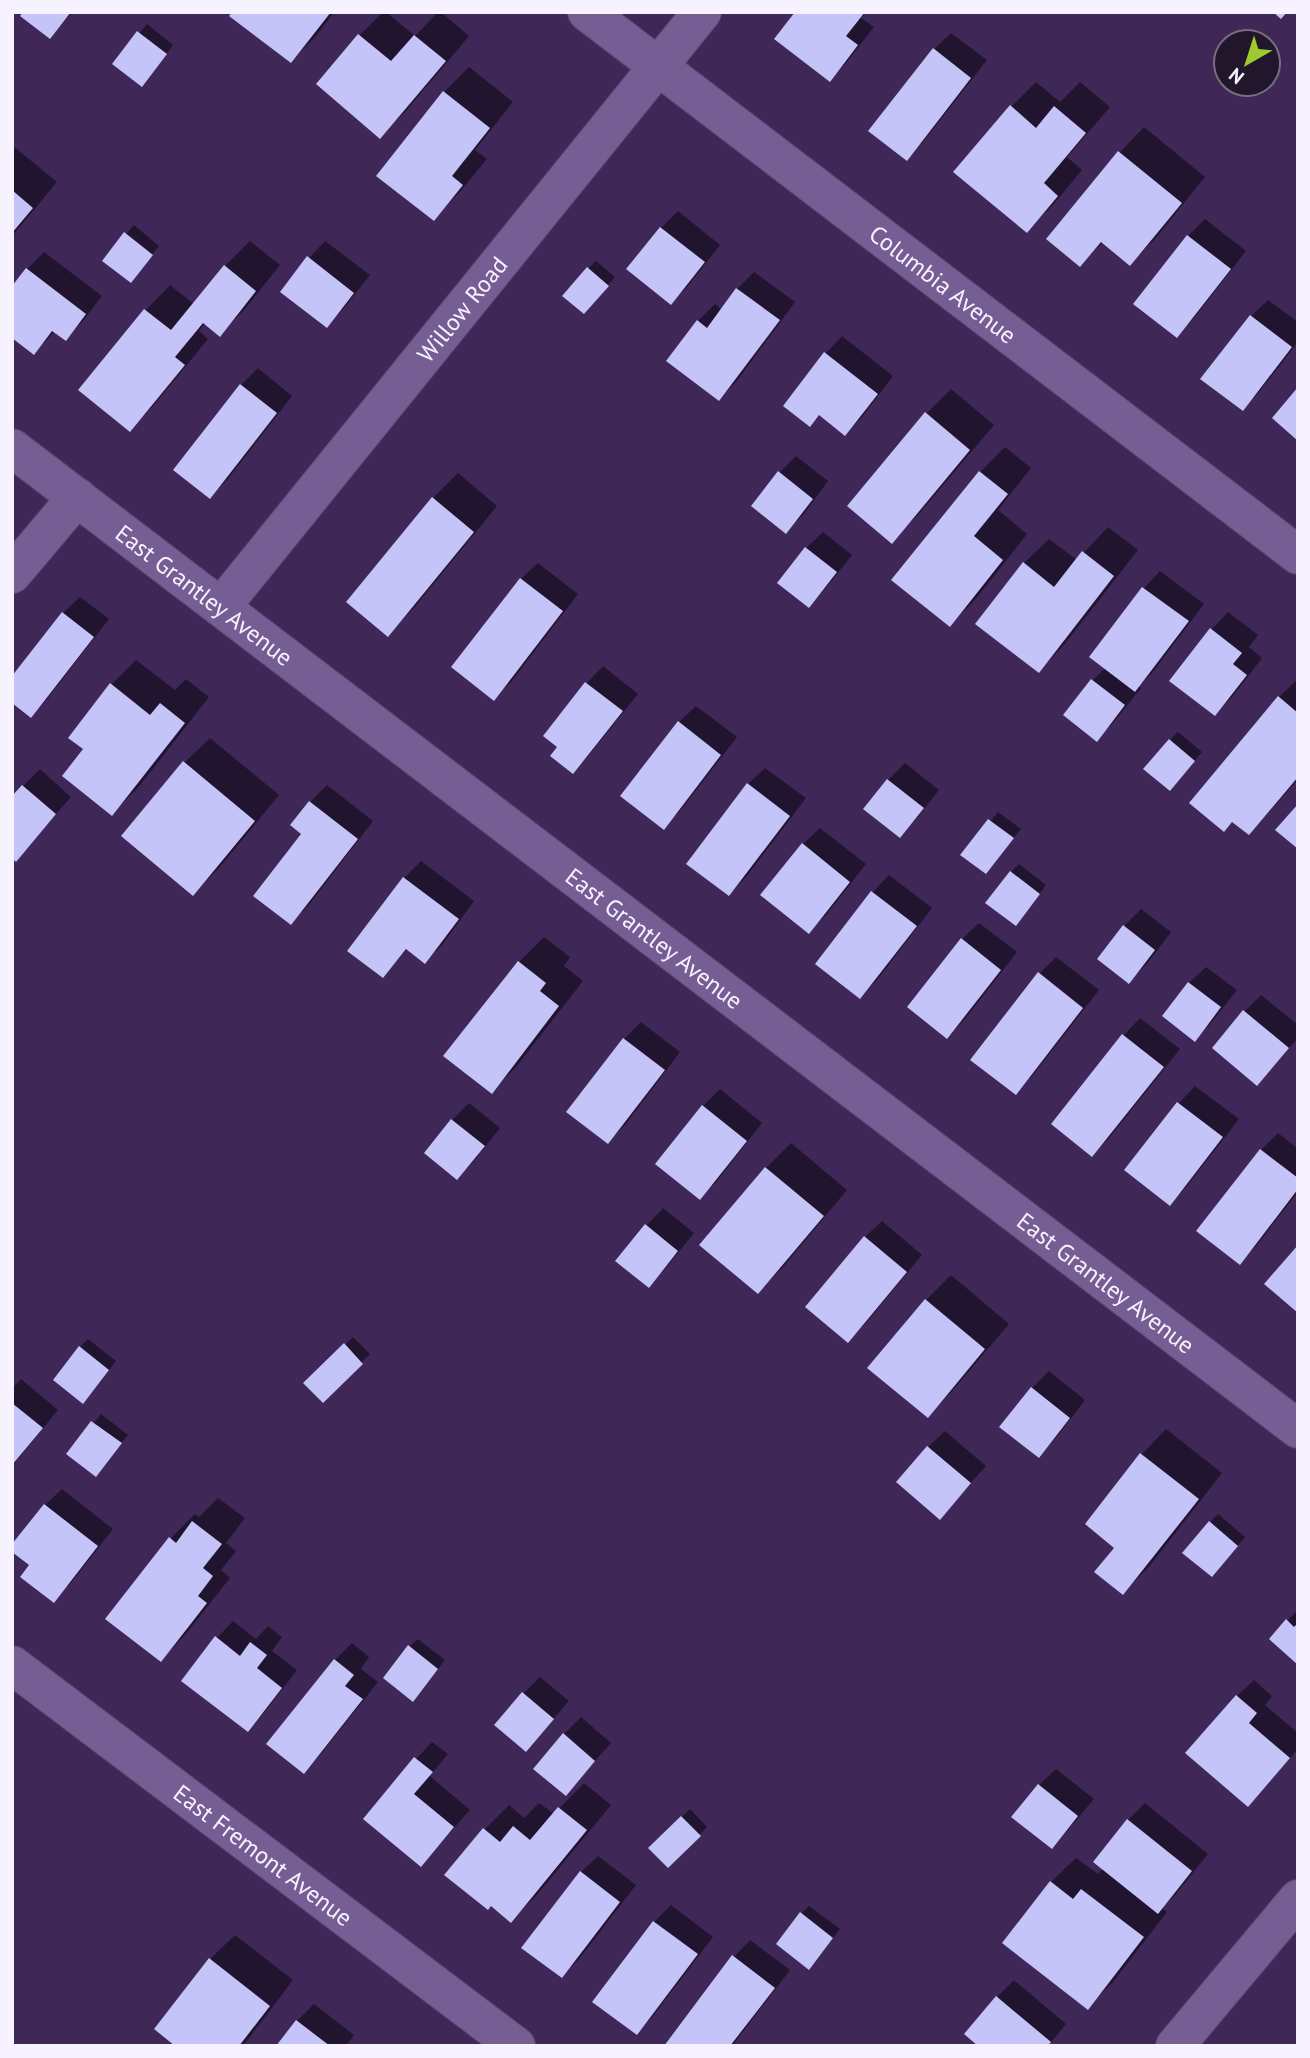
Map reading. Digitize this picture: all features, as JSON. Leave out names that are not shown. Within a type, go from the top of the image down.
[{"type":"street","name":"Columbia Avenue","points":[[587,12],[1298,555]]},
{"type":"street","name":"Willow Road","points":[[221,607],[702,12]]},
{"type":"street","name":"East Grantley Avenue","points":[[15,455],[77,497],[1298,1429]]},
{"type":"street","points":[[12,574],[77,497]]},
{"type":"street","name":"East Fremont Avenue","points":[[12,1665],[516,2046]]},
{"type":"street","points":[[1175,2046],[1298,1899]]},
{"type":"building","points":[[23,12],[71,12],[50,39],[20,16]]},
{"type":"building","points":[[232,12],[331,12],[291,63],[229,16]]},
{"type":"building","points":[[795,12],[865,12],[846,36],[858,45],[830,82],[774,39]]},
{"type":"building","points":[[1273,12],[1287,12],[1281,19]]},
{"type":"building","points":[[137,31],[167,54],[142,87],[112,64]]},
{"type":"building","points":[[358,34],[391,61],[414,35],[446,61],[380,139],[316,84]]},
{"type":"building","points":[[933,48],[971,78],[907,161],[868,131]]},
{"type":"building","points":[[443,91],[490,128],[452,176],[463,185],[434,221],[376,176]]},
{"type":"building","points":[[1010,105],[1036,128],[1054,106],[1086,133],[1044,183],[1058,196],[1027,233],[953,172]]},
{"type":"building","points":[[1118,151],[1182,203],[1130,266],[1101,242],[1080,267],[1046,239]]},
{"type":"building","points":[[12,190],[33,208],[12,233]]},
{"type":"building","points":[[660,227],[705,262],[671,305],[626,269]]},
{"type":"building","points":[[124,232],[153,255],[131,283],[102,261]]},
{"type":"building","points":[[1187,235],[1231,269],[1177,338],[1133,304]]},
{"type":"building","points":[[307,256],[354,293],[327,328],[280,292]]},
{"type":"building","points":[[224,265],[256,291],[220,337],[203,323],[175,357],[185,365],[130,432],[78,390],[144,309],[171,330]]},
{"type":"building","points":[[587,267],[609,286],[584,314],[562,296]]},
{"type":"building","points":[[26,268],[86,314],[66,341],[52,331],[34,355],[12,338],[12,286]]},
{"type":"building","points":[[736,288],[780,320],[719,401],[666,361],[697,320],[707,328]]},
{"type":"building","points":[[1250,315],[1292,347],[1243,411],[1200,379]]},
{"type":"building","points":[[824,352],[878,394],[845,436],[819,415],[810,427],[783,406]]},
{"type":"building","points":[[240,384],[277,413],[210,499],[173,470]]},
{"type":"building","points":[[1298,387],[1298,441],[1272,418]]},
{"type":"building","points":[[925,412],[970,450],[892,544],[847,506]]},
{"type":"building","points":[[778,471],[813,499],[786,534],[751,506]]},
{"type":"building","points":[[979,471],[1008,494],[974,536],[1003,560],[950,627],[891,580]]},
{"type":"building","points":[[432,497],[474,532],[388,637],[346,602]]},
{"type":"building","points":[[805,547],[837,572],[809,608],[777,583]]},
{"type":"building","points":[[1082,551],[1114,576],[1039,673],[975,624],[1023,562],[1054,587]]},
{"type":"building","points":[[520,578],[563,611],[494,701],[451,667]]},
{"type":"building","points":[[1142,587],[1189,621],[1135,692],[1089,657]]},
{"type":"building","points":[[62,612],[94,637],[31,718],[12,703],[12,676]]},
{"type":"building","points":[[1210,628],[1242,653],[1233,664],[1247,675],[1215,716],[1169,681]]},
{"type":"building","points":[[1091,679],[1125,705],[1097,742],[1063,715]]},
{"type":"building","points":[[585,682],[623,711],[573,774],[550,756],[557,747],[543,736]]},
{"type":"building","points":[[110,683],[150,715],[160,703],[185,723],[112,816],[62,776],[83,749],[68,738]]},
{"type":"building","points":[[1278,696],[1298,713],[1298,777],[1249,835],[1232,822],[1224,832],[1189,803]]},
{"type":"building","points":[[678,721],[721,755],[664,830],[620,796]]},
{"type":"building","points":[[1169,739],[1195,761],[1170,791],[1143,769]]},
{"type":"building","points":[[183,761],[255,821],[193,896],[121,836]]},
{"type":"building","points":[[887,779],[924,808],[900,838],[863,809]]},
{"type":"building","points":[[747,783],[790,816],[729,896],[686,864]]},
{"type":"building","points":[[22,785],[56,814],[16,862],[12,858],[12,796]]},
{"type":"building","points":[[309,801],[358,839],[291,925],[253,896],[301,834],[290,825]]},
{"type":"building","points":[[1298,804],[1298,849],[1275,830]]},
{"type":"building","points":[[988,819],[1014,838],[986,874],[960,855]]},
{"type":"building","points":[[802,843],[850,882],[809,934],[760,895]]},
{"type":"building","points":[[1010,871],[1040,894],[1016,926],[985,903]]},
{"type":"building","points":[[403,877],[459,919],[425,964],[406,949],[383,978],[347,951]]},
{"type":"building","points":[[871,891],[917,926],[860,999],[815,964]]},
{"type":"building","points":[[1123,925],[1155,950],[1129,984],[1097,959]]},
{"type":"building","points":[[961,938],[1001,970],[947,1039],[907,1007]]},
{"type":"building","points":[[518,961],[546,983],[540,991],[559,1006],[492,1094],[443,1056]]},
{"type":"building","points":[[1038,972],[1083,1008],[1016,1095],[970,1060]]},
{"type":"building","points":[[1188,982],[1221,1007],[1195,1042],[1162,1016]]},
{"type":"building","points":[[1243,1010],[1289,1048],[1257,1086],[1212,1048]]},
{"type":"building","points":[[1122,1034],[1164,1067],[1092,1157],[1051,1124]]},
{"type":"building","points":[[623,1038],[665,1070],[608,1144],[566,1112]]},
{"type":"building","points":[[1177,1102],[1223,1137],[1170,1206],[1124,1170]]},
{"type":"building","points":[[702,1105],[747,1141],[700,1200],[655,1164]]},
{"type":"building","points":[[451,1119],[485,1146],[457,1180],[424,1153]]},
{"type":"building","points":[[1260,1149],[1298,1178],[1298,1189],[1240,1265],[1196,1231]]},
{"type":"building","points":[[765,1167],[824,1216],[758,1294],[699,1245]]},
{"type":"building","points":[[645,1224],[678,1251],[649,1288],[615,1261]]},
{"type":"building","points":[[864,1236],[907,1272],[848,1343],[805,1307]]},
{"type":"building","points":[[1298,1245],[1298,1313],[1264,1284]]},
{"type":"building","points":[[925,1299],[985,1349],[928,1418],[867,1368]]},
{"type":"building","points":[[344,1343],[363,1364],[323,1403],[303,1383]]},
{"type":"building","points":[[79,1346],[109,1370],[83,1404],[53,1380]]},
{"type":"building","points":[[1031,1387],[1070,1418],[1039,1458],[999,1427]]},
{"type":"building","points":[[12,1403],[43,1428],[12,1465]]},
{"type":"building","points":[[91,1421],[122,1443],[96,1477],[66,1454]]},
{"type":"building","points":[[927,1446],[971,1483],[940,1520],[896,1482]]},
{"type":"building","points":[[1140,1453],[1199,1499],[1123,1595],[1094,1572],[1114,1548],[1085,1524]]},
{"type":"building","points":[[44,1504],[98,1546],[54,1603],[20,1577],[29,1565],[12,1552],[12,1544]]},
{"type":"building","points":[[192,1521],[222,1544],[203,1568],[213,1576],[198,1596],[207,1603],[161,1662],[105,1619],[169,1537],[176,1543]]},
{"type":"building","points":[[1209,1521],[1238,1546],[1212,1577],[1182,1553]]},
{"type":"building","points":[[1286,1619],[1294,1627],[1298,1623],[1298,1665],[1269,1639]]},
{"type":"building","points":[[215,1636],[240,1656],[250,1642],[267,1655],[257,1668],[282,1688],[248,1732],[181,1681]]},
{"type":"building","points":[[408,1645],[438,1669],[413,1702],[383,1678]]},
{"type":"building","points":[[334,1659],[354,1675],[345,1686],[363,1699],[304,1774],[266,1744]]},
{"type":"building","points":[[522,1692],[554,1719],[526,1752],[494,1725]]},
{"type":"building","points":[[1236,1695],[1257,1713],[1249,1723],[1290,1758],[1248,1807],[1185,1753]]},
{"type":"building","points":[[563,1733],[595,1761],[566,1796],[533,1769]]},
{"type":"building","points":[[414,1757],[433,1772],[414,1794],[454,1827],[421,1867],[363,1819]]},
{"type":"building","points":[[1038,1784],[1078,1816],[1052,1849],[1011,1817]]},
{"type":"building","points":[[558,1807],[587,1830],[511,1923],[491,1906],[488,1910],[444,1875],[483,1828],[500,1842],[513,1826],[530,1840]]},
{"type":"building","points":[[681,1816],[701,1836],[668,1868],[648,1848]]},
{"type":"building","points":[[1127,1819],[1192,1871],[1158,1914],[1093,1862]]},
{"type":"building","points":[[580,1871],[620,1902],[562,1978],[521,1948]]},
{"type":"building","points":[[1050,1881],[1073,1899],[1081,1889],[1144,1937],[1088,2010],[1002,1943]]},
{"type":"building","points":[[800,1912],[833,1938],[809,1970],[776,1944]]},
{"type":"building","points":[[653,1921],[698,1954],[637,2035],[592,2002]]},
{"type":"building","points":[[732,1955],[775,1988],[730,2046],[664,2046]]},
{"type":"building","points":[[209,1958],[270,2006],[239,2046],[175,2046],[154,2029]]},
{"type":"building","points":[[996,1996],[1051,2042],[1048,2046],[978,2046],[964,2034]]},
{"type":"building","points":[[296,2020],[330,2046],[276,2046]]}]
